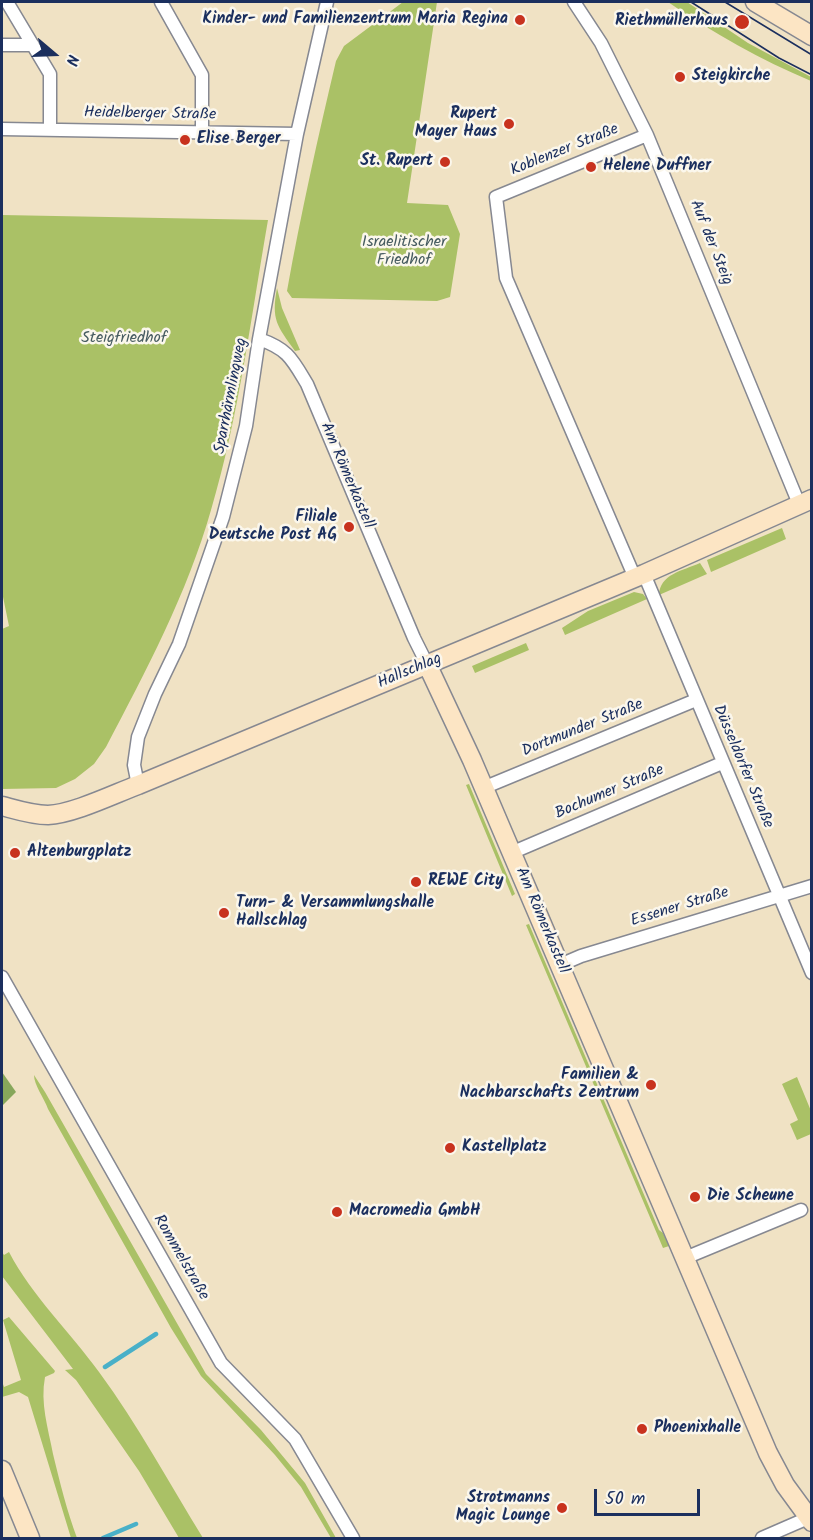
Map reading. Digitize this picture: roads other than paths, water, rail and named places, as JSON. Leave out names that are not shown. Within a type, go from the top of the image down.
[{"type":"street","points":[[7,2],[50,74],[50,130]]},
{"type":"street","points":[[161,2],[202,75],[202,131]]},
{"type":"street","name":"Sparrhärmlingweg","points":[[138,785],[134,765],[138,737],[179,644],[223,517],[246,426],[259,339],[297,134],[327,2]]},
{"type":"street","name":"Auf der Steig","points":[[574,2],[601,43],[647,135],[808,503]]},
{"type":"street","points":[[755,2],[812,36]]},
{"type":"street","points":[[2,45],[33,45]]},
{"type":"street","name":"Heidelberger Straße","points":[[2,129],[297,134]]},
{"type":"street","name":"Koblenzer Straße","points":[[496,197],[647,135]]},
{"type":"street","name":"Düsseldorfer Straße","points":[[496,197],[506,278],[696,700],[812,973]]},
{"type":"street","name":"Am Römerkastell","points":[[259,339],[275,345],[289,355],[307,384],[414,638],[447,704],[768,1453],[785,1485],[810,1520]]},
{"type":"street","name":"Hallschlag","points":[[2,806],[23,812],[51,815],[138,785],[261,732],[344,701],[808,503]]},
{"type":"street","name":"Dortmunder Straße","points":[[483,788],[696,700]]},
{"type":"street","name":"Bochumer Straße","points":[[511,853],[722,763]]},
{"type":"street","name":"Essener Straße","points":[[560,965],[581,956],[812,886]]},
{"type":"street","name":"Rommelstraße","points":[[2,977],[221,1364],[295,1439],[353,1539]]},
{"type":"street","points":[[685,1258],[801,1210]]},
{"type":"street","points":[[2,1470],[30,1539]]},
{"type":"street","points":[[762,1539],[810,1520]]},
{"type":"waterway","points":[[105,1367],[156,1334]]},
{"type":"waterway","points":[[103,1538],[136,1524]]},
{"type":"tram line","points":[[691,2],[779,58],[812,75]]},
{"type":"tram line","points":[[725,2],[812,55]]},
{"type":"place","name":"Kinder- und Familienzentrum Maria Regina","points":[[520,20]]},
{"type":"place","name":"Riethmüllerhaus","points":[[742,22]]},
{"type":"place","name":"Steigkirche","points":[[680,77]]},
{"type":"place","name":"Rupert Mayer Haus","points":[[509,124]]},
{"type":"place","name":"Elise Berger","points":[[185,140]]},
{"type":"place","name":"St. Rupert","points":[[445,162]]},
{"type":"place","name":"Helene Duffner","points":[[591,167]]},
{"type":"place","name":"Filiale Deutsche Post AG","points":[[349,527]]},
{"type":"place","name":"Altenburgplatz","points":[[15,853]]},
{"type":"place","name":"REWE City","points":[[416,882]]},
{"type":"place","name":"Turn- & Versammlungshalle Hallschlag","points":[[224,913]]},
{"type":"place","name":"Familien & Nachbarschafts Zentrum","points":[[651,1085]]},
{"type":"place","name":"Kastellplatz","points":[[450,1148]]},
{"type":"place","name":"Die Scheune","points":[[695,1197]]},
{"type":"place","name":"Macromedia GmbH","points":[[337,1212]]},
{"type":"place","name":"Phoenixhalle","points":[[642,1429]]},
{"type":"place","name":"Strotmanns Magic Lounge","points":[[562,1508]]},
{"type":"park label","name":"Israelitischer Friedhof","points":[[404,252]]},
{"type":"park label","name":"Steigfriedhof","points":[[124,339]]}]
